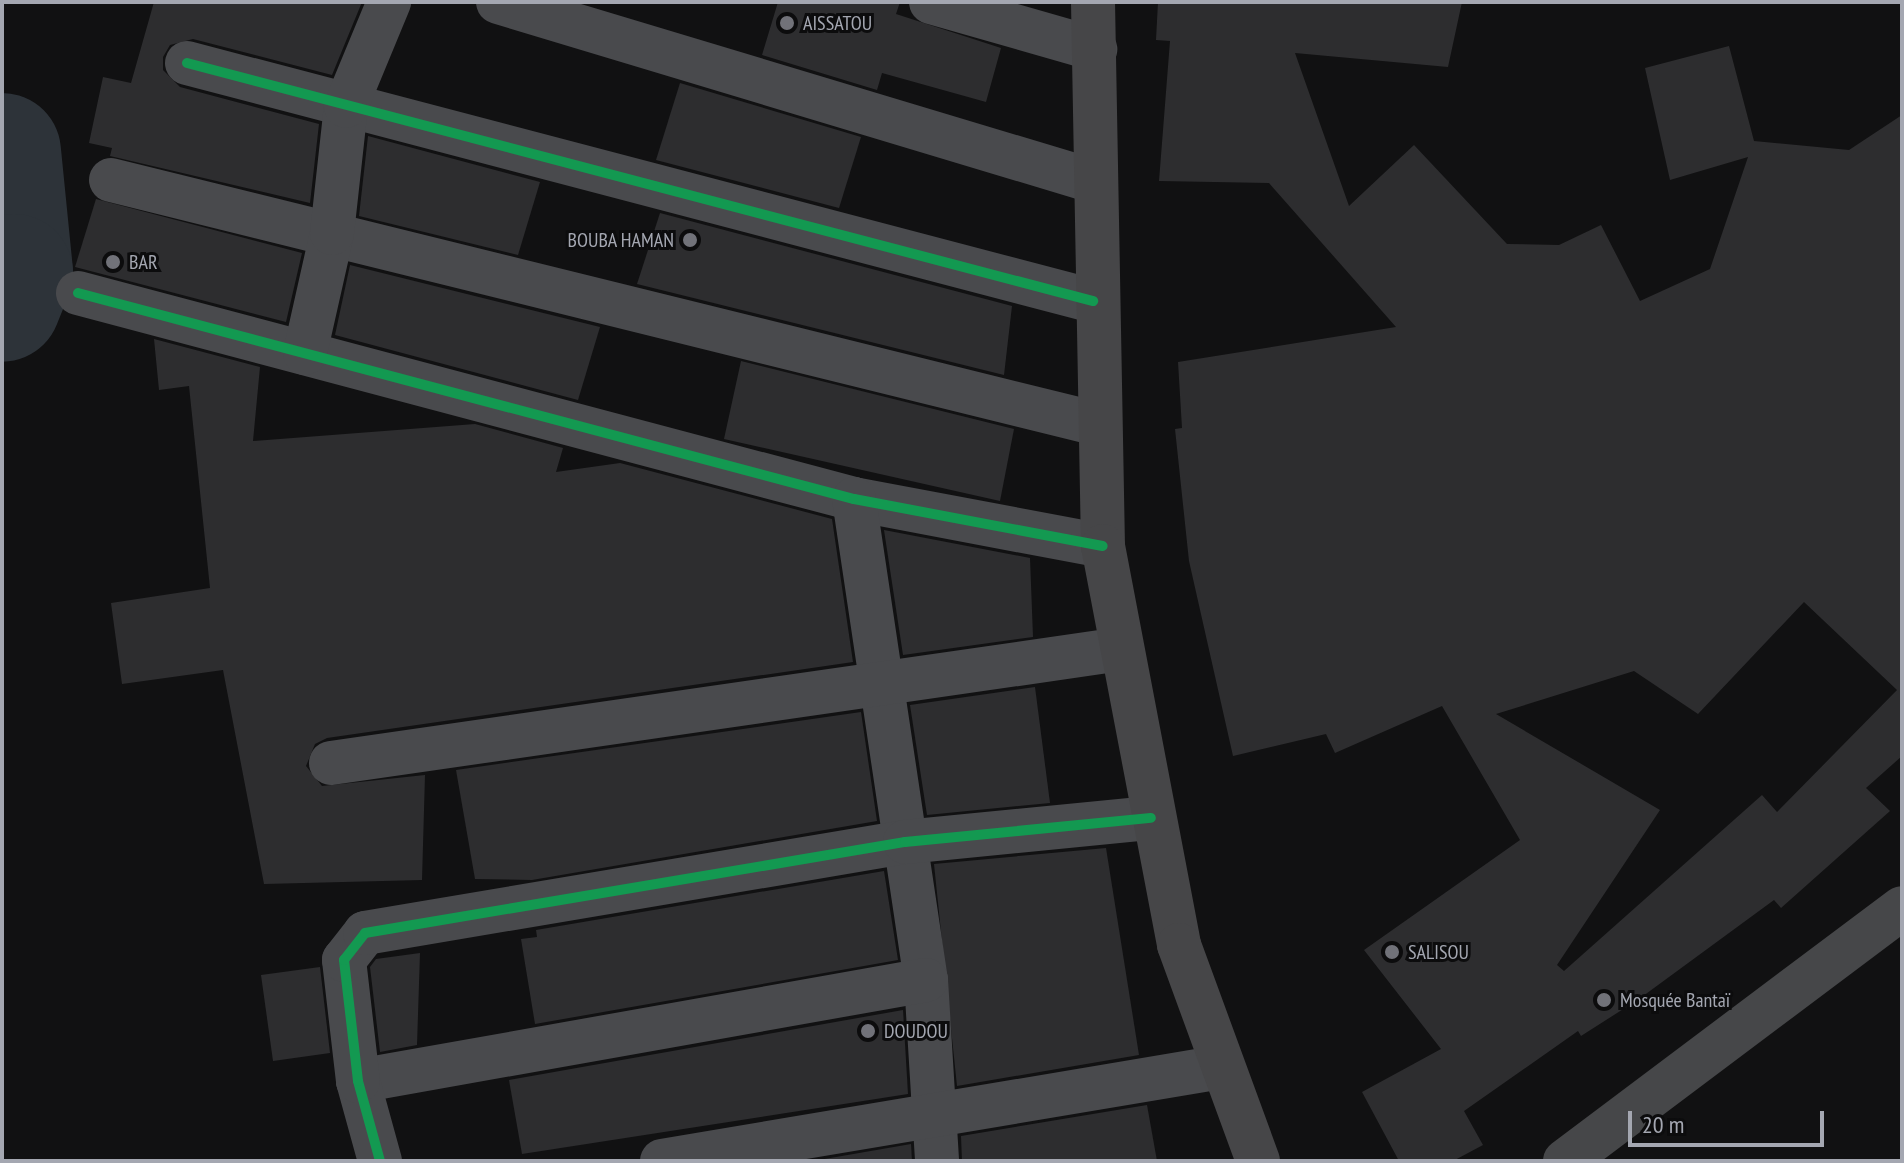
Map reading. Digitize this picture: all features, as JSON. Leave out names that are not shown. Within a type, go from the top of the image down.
[{"type":"main road","points":[[1093,2],[1093,301],[1103,546],[1151,818],[1179,945],[1221,1067],[1258,1161]]},
{"type":"main road","points":[[1565,1161],[1902,908]]},
{"type":"street","points":[[305,353],[332,233],[346,106],[389,2]]},
{"type":"street","points":[[498,2],[1093,181]]},
{"type":"street","points":[[931,2],[1095,49]]},
{"type":"street","points":[[187,63],[1093,301]]},
{"type":"street","points":[[111,180],[1098,424]]},
{"type":"street","points":[[78,293],[854,499],[1103,546]]},
{"type":"street","points":[[854,499],[926,980],[937,1161]]},
{"type":"street","points":[[331,763],[880,679],[1121,649]]},
{"type":"street","points":[[380,1161],[358,1081],[344,960],[365,933],[905,842],[1151,818]]},
{"type":"street","points":[[358,1081],[926,980]]},
{"type":"street","points":[[662,1161],[932,1112],[1221,1067]]},
{"type":"building","points":[[154,2],[362,2],[332,75],[193,39],[170,45],[163,57],[163,70],[180,87],[319,124],[310,203],[110,156],[112,148],[89,143],[103,77],[131,83]]},
{"type":"building","points":[[778,2],[900,2],[896,14],[1001,48],[986,102],[882,73],[877,90],[762,55]]},
{"type":"building","points":[[1158,2],[1462,2],[1448,67],[1295,53],[1349,206],[1414,145],[1507,244],[1559,245],[1601,225],[1640,301],[1710,269],[1748,157],[1670,180],[1645,68],[1729,46],[1754,141],[1849,150],[1902,115],[1902,756],[1866,788],[1890,811],[1781,908],[1774,900],[1639,999],[1581,1036],[1578,1031],[1464,1111],[1483,1145],[1453,1161],[1399,1161],[1362,1092],[1441,1049],[1364,950],[1520,840],[1442,706],[1335,753],[1326,734],[1233,756],[1189,561],[1175,429],[1182,428],[1178,362],[1396,327],[1269,183],[1159,181],[1170,41],[1156,40]],"holes":[[[1804,602],[1897,690],[1777,812],[1762,795],[1564,971],[1557,965],[1660,810],[1496,714],[1634,671],[1698,714]]]},
{"type":"building","points":[[680,83],[861,137],[839,208],[656,160]]},
{"type":"building","points":[[368,136],[540,182],[518,255],[359,216]]},
{"type":"building","points":[[96,199],[302,253],[286,322],[75,267]]},
{"type":"building","points":[[660,213],[1012,306],[1004,375],[637,284]]},
{"type":"building","points":[[350,265],[600,327],[578,400],[335,335]]},
{"type":"building","points":[[154,339],[260,367],[253,441],[475,424],[563,448],[556,472],[620,463],[832,519],[853,662],[327,738],[315,744],[306,766],[322,786],[425,775],[422,880],[264,884],[223,670],[122,684],[111,603],[210,588],[189,386],[159,390]]},
{"type":"building","points":[[741,361],[1014,429],[1000,501],[724,439]]},
{"type":"building","points":[[884,530],[1030,558],[1033,637],[903,655]]},
{"type":"building","points":[[1035,687],[1050,803],[927,815],[910,705]]},
{"type":"building","points":[[861,712],[877,821],[532,880],[475,879],[456,770]]},
{"type":"building","points":[[1106,848],[1139,1055],[957,1086],[934,864]]},
{"type":"building","points":[[884,871],[898,960],[535,1024],[521,939],[537,937],[536,930]]},
{"type":"building","points":[[420,953],[417,1045],[380,1052],[370,967],[376,959]]},
{"type":"building","points":[[320,967],[330,1053],[273,1061],[261,975]]},
{"type":"building","points":[[903,1010],[908,1094],[522,1154],[509,1080]]},
{"type":"building","points":[[1147,1105],[1157,1161],[962,1161],[961,1136]]},
{"type":"building","points":[[911,1144],[912,1161],[813,1161]]},
{"type":"waterway","points":[[2,152],[14,273],[2,303]]},
{"type":"cycle path","points":[[187,63],[1093,301]]},
{"type":"cycle path","points":[[78,293],[854,499],[1103,546]]},
{"type":"cycle path","points":[[380,1161],[358,1081],[344,960],[365,933],[905,842],[1151,818]]},
{"type":"place","name":"AISSATOU","points":[[787,23]]},
{"type":"place","name":"BOUBA HAMAN","points":[[690,240]]},
{"type":"place","name":"BAR","points":[[113,262]]},
{"type":"place","name":"SALISOU","points":[[1392,952]]},
{"type":"place","name":"Mosquée Bantaï","points":[[1604,1000]]},
{"type":"place","name":"DOUDOU","points":[[868,1031]]}]
